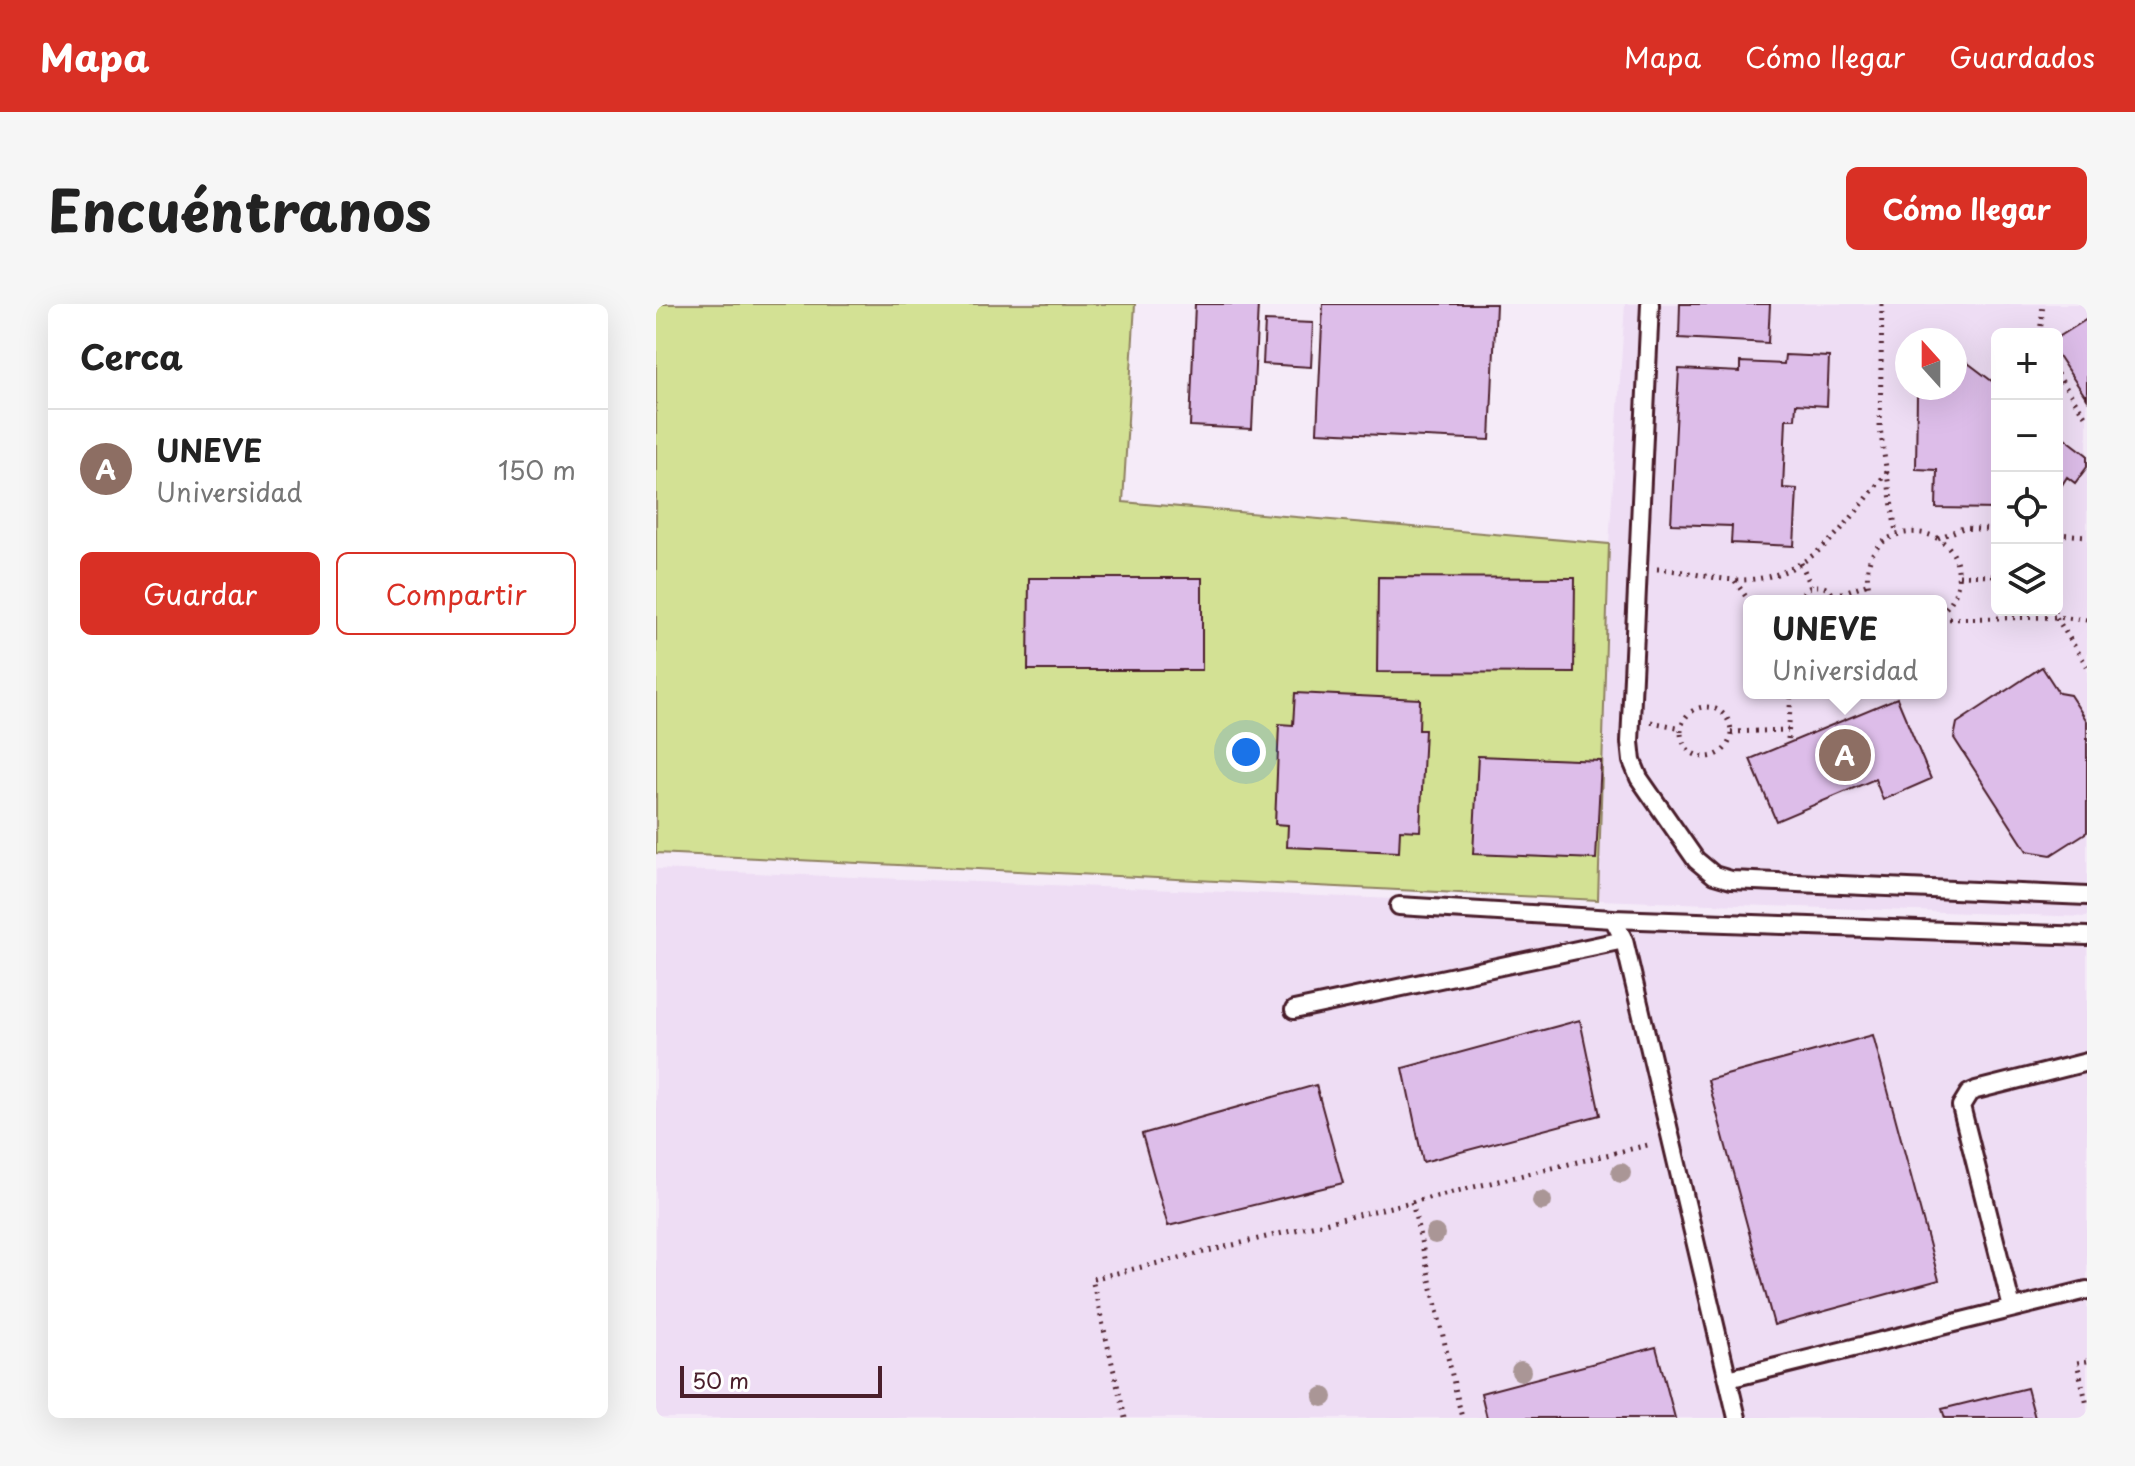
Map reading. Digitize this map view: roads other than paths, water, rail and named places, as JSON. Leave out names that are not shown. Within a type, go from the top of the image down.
[{"type":"lane","points":[[1650,304],[1630,742],[1632,761],[1639,778],[1696,860],[1714,875],[1731,880],[2087,896]]},
{"type":"lane","points":[[1399,906],[1613,919],[2087,936]]},
{"type":"lane","points":[[1613,919],[1624,940],[1737,1418]]},
{"type":"lane","points":[[1294,1010],[1624,940]]},
{"type":"lane","points":[[2012,1308],[1961,1106],[1969,1093],[1976,1090],[2087,1062]]},
{"type":"lane","points":[[1728,1379],[2087,1290]]},
{"type":"place","name":"UNEVE","points":[[1845,755]]}]
